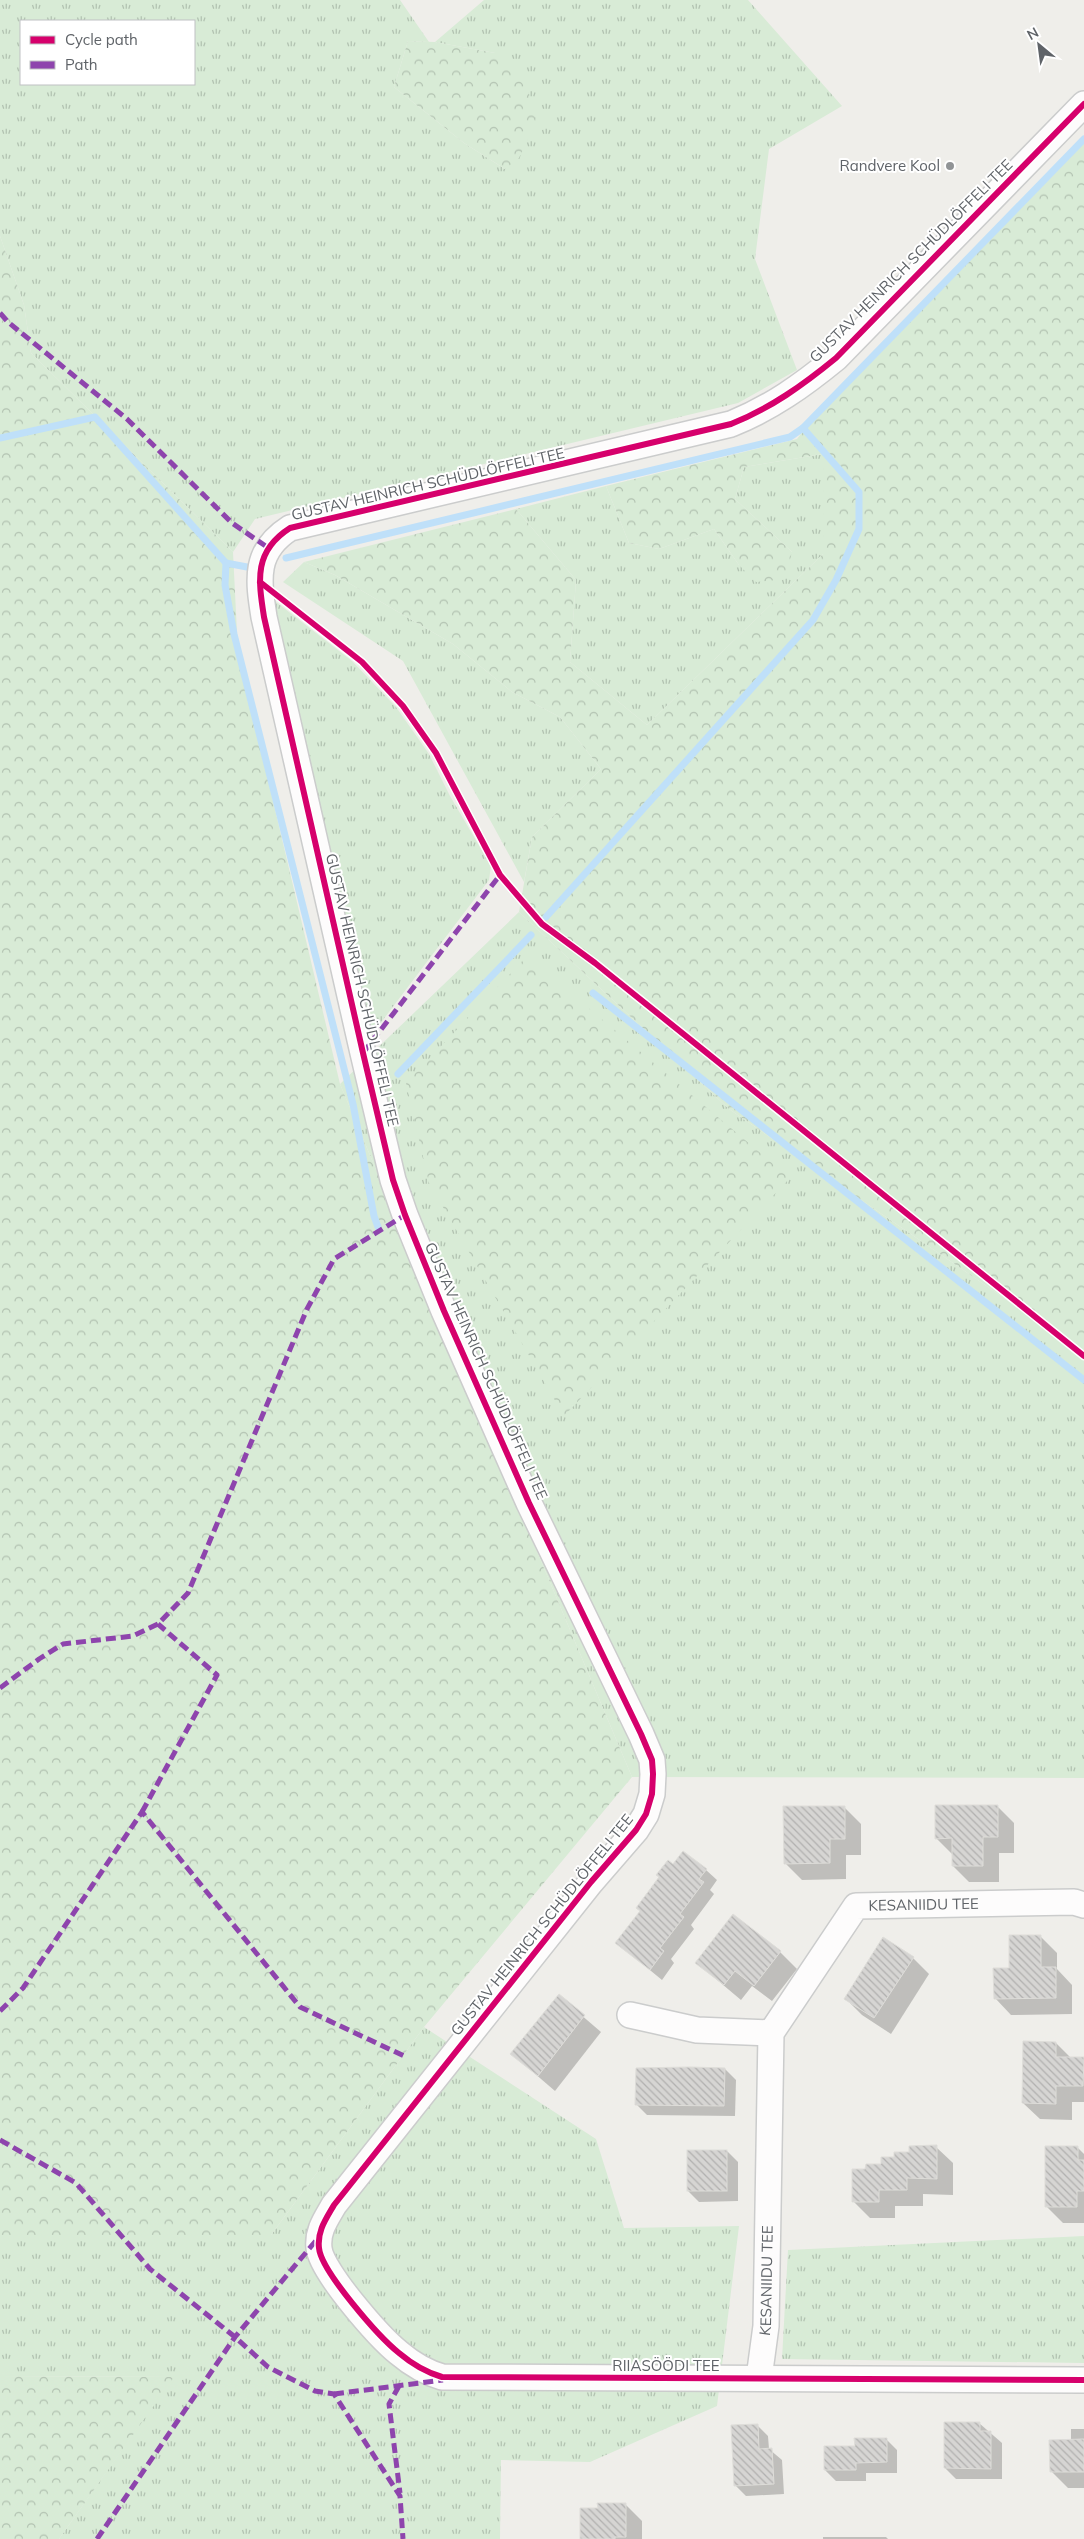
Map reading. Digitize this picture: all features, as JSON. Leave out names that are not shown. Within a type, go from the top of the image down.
[{"type":"street","name":"GUSTAV HEINRICH SCHÜDLÖFFELI TEE","points":[[320,2237],[322,2224],[334,2205],[591,1882],[636,1830],[648,1807],[652,1794],[653,1774],[652,1760],[641,1734],[529,1503],[447,1319],[411,1231],[394,1180],[264,617],[260,582],[267,547],[290,528],[430,497],[722,426],[762,412],[799,388],[836,358],[1084,104]]},
{"type":"street","name":"KESANIIDU TEE","points":[[759,2378],[766,2326],[771,2033],[856,1906],[1074,1902],[1084,1905]]},
{"type":"street","points":[[630,2015],[697,2030],[771,2033]]},
{"type":"street","name":"RIIASÖÖDI TEE","points":[[320,2237],[322,2260],[330,2274],[378,2332],[398,2352],[428,2373],[459,2378],[1084,2380]]},
{"type":"green space","points":[[0,0],[400,0],[429,42],[408,41],[394,87],[464,143],[505,169],[495,53],[435,42],[484,0],[748,0],[842,106],[769,149],[755,259],[797,370],[738,403],[255,519],[233,552],[31,353],[24,305],[0,236]]},
{"type":"green space","points":[[408,41],[435,42],[495,53],[526,82],[536,121],[519,158],[505,169],[464,143],[394,87]]},
{"type":"green space","points":[[1084,141],[1084,1353],[729,1109],[519,912],[532,837],[601,769],[560,717],[512,692],[453,644],[335,575],[304,562],[516,509],[576,580],[570,662],[647,725],[823,554],[823,454],[744,467],[735,499],[792,552],[785,579],[756,582],[739,565],[714,529],[659,549],[629,543],[606,486],[797,439],[823,405]]},
{"type":"green space","points":[[0,236],[24,305],[31,353],[233,552],[238,653],[340,1084],[632,1777],[424,2027],[271,2235],[0,2235]]},
{"type":"green space","points":[[823,454],[823,554],[647,725],[570,662],[576,580],[516,509],[606,486],[629,543],[659,549],[714,529],[739,565],[792,552],[735,499],[744,467]]},
{"type":"green space","points":[[304,562],[335,575],[453,644],[512,692],[560,717],[601,769],[532,837],[524,882],[403,661],[283,582]]},
{"type":"green space","points":[[271,598],[352,661],[396,707],[429,754],[450,796],[491,866],[489,880],[370,1037]]},
{"type":"green space","points":[[519,912],[729,1109],[1084,1353],[1084,1778],[632,1777],[340,1084]]},
{"type":"green space","points":[[527,956],[790,1178],[564,1416],[429,1183],[406,1083]]},
{"type":"green space","points":[[424,2027],[596,2139],[624,2228],[739,2226],[717,2406],[590,2462],[501,2460],[500,2539],[59,2539],[173,2377],[0,2376],[0,2235],[271,2235]]},
{"type":"green space","points":[[1084,2236],[1084,2363],[782,2359],[788,2250]]},
{"type":"green space","points":[[0,2376],[174,2377],[59,2539],[0,2539]]},
{"type":"building","points":[[935,1805],[998,1805],[998,1837],[983,1837],[983,1866],[952,1866],[952,1838],[935,1839]]},
{"type":"building","points":[[783,1806],[845,1806],[845,1839],[830,1839],[830,1863],[784,1864]]},
{"type":"building","points":[[683,1851],[707,1869],[699,1879],[704,1882],[680,1914],[684,1917],[660,1948],[664,1951],[650,1970],[615,1943],[640,1911],[636,1908],[659,1877],[656,1875],[668,1860],[673,1864]]},
{"type":"building","points":[[733,1914],[781,1951],[754,1986],[735,1971],[724,1985],[695,1963]]},
{"type":"building","points":[[1009,1935],[1041,1935],[1041,1967],[1056,1967],[1056,1998],[994,1999],[993,1968],[1009,1968]]},
{"type":"building","points":[[883,1937],[914,1957],[874,2018],[844,1999]]},
{"type":"building","points":[[559,1994],[585,2015],[538,2076],[510,2054]]},
{"type":"building","points":[[1023,2041],[1056,2042],[1056,2057],[1084,2057],[1083,2086],[1056,2086],[1056,2104],[1022,2103]]},
{"type":"building","points":[[636,2068],[725,2068],[724,2106],[635,2105]]},
{"type":"building","points":[[937,2145],[937,2179],[907,2178],[907,2190],[879,2190],[879,2202],[852,2202],[852,2169],[865,2169],[866,2164],[881,2164],[881,2157],[894,2157],[894,2152],[909,2152],[909,2146]]},
{"type":"building","points":[[1045,2146],[1078,2146],[1078,2160],[1084,2160],[1084,2191],[1077,2191],[1077,2207],[1045,2207]]},
{"type":"building","points":[[687,2150],[727,2150],[727,2191],[687,2191]]},
{"type":"building","points":[[944,2422],[980,2422],[980,2431],[991,2431],[991,2469],[944,2468]]},
{"type":"building","points":[[758,2424],[759,2449],[772,2448],[774,2484],[734,2486],[731,2425]]},
{"type":"building","points":[[854,2438],[887,2438],[887,2462],[856,2463],[856,2470],[824,2470],[824,2446],[855,2446]]},
{"type":"building","points":[[1084,2439],[1084,2472],[1050,2472],[1049,2440]]},
{"type":"building","points":[[597,2503],[626,2503],[626,2537],[615,2537],[615,2539],[580,2539],[580,2508],[598,2508]]},
{"type":"waterway","points":[[286,558],[790,437],[803,428],[1084,139]]},
{"type":"waterway","points":[[0,438],[95,417],[226,563],[247,567]]},
{"type":"waterway","points":[[546,917],[813,620],[836,580],[859,529],[859,492],[803,428]]},
{"type":"waterway","points":[[226,563],[225,585],[234,634],[353,1104],[374,1216],[378,1227]]},
{"type":"waterway","points":[[398,1074],[531,935]]},
{"type":"waterway","points":[[593,993],[1084,1380]]},
{"type":"marked path","points":[[0,313],[8,322],[127,419],[232,523],[267,547]]},
{"type":"marked path","points":[[363,1053],[500,875]]},
{"type":"marked path","points":[[0,1688],[63,1644],[133,1636],[158,1624],[188,1593],[307,1309],[334,1259],[405,1215]]},
{"type":"marked path","points":[[142,1812],[217,1675],[158,1624]]},
{"type":"marked path","points":[[0,2011],[23,1988],[142,1812],[300,2007],[404,2056]]},
{"type":"marked path","points":[[0,2140],[76,2183],[150,2269],[235,2337],[268,2367],[315,2391],[334,2394],[400,2496],[403,2539]]},
{"type":"marked path","points":[[97,2539],[235,2337],[319,2237]]},
{"type":"marked path","points":[[334,2394],[443,2380]]},
{"type":"marked path","points":[[399,2386],[389,2404],[400,2493]]},
{"type":"cycle path","points":[[1084,104],[836,358],[799,387],[760,411],[731,424],[290,528],[270,546],[264,556],[260,578],[264,617],[393,1180],[405,1215],[444,1311],[529,1503],[641,1734],[652,1760],[653,1774],[652,1794],[646,1814],[636,1830],[591,1882],[334,2205],[319,2236],[319,2248],[322,2258],[352,2303],[390,2345],[414,2364],[442,2377],[1084,2380]]},
{"type":"cycle path","points":[[260,582],[362,662],[403,706],[436,753],[500,875],[542,924],[595,963],[1084,1356]]},
{"type":"place","name":"Randvere Kool","points":[[950,166]]}]
